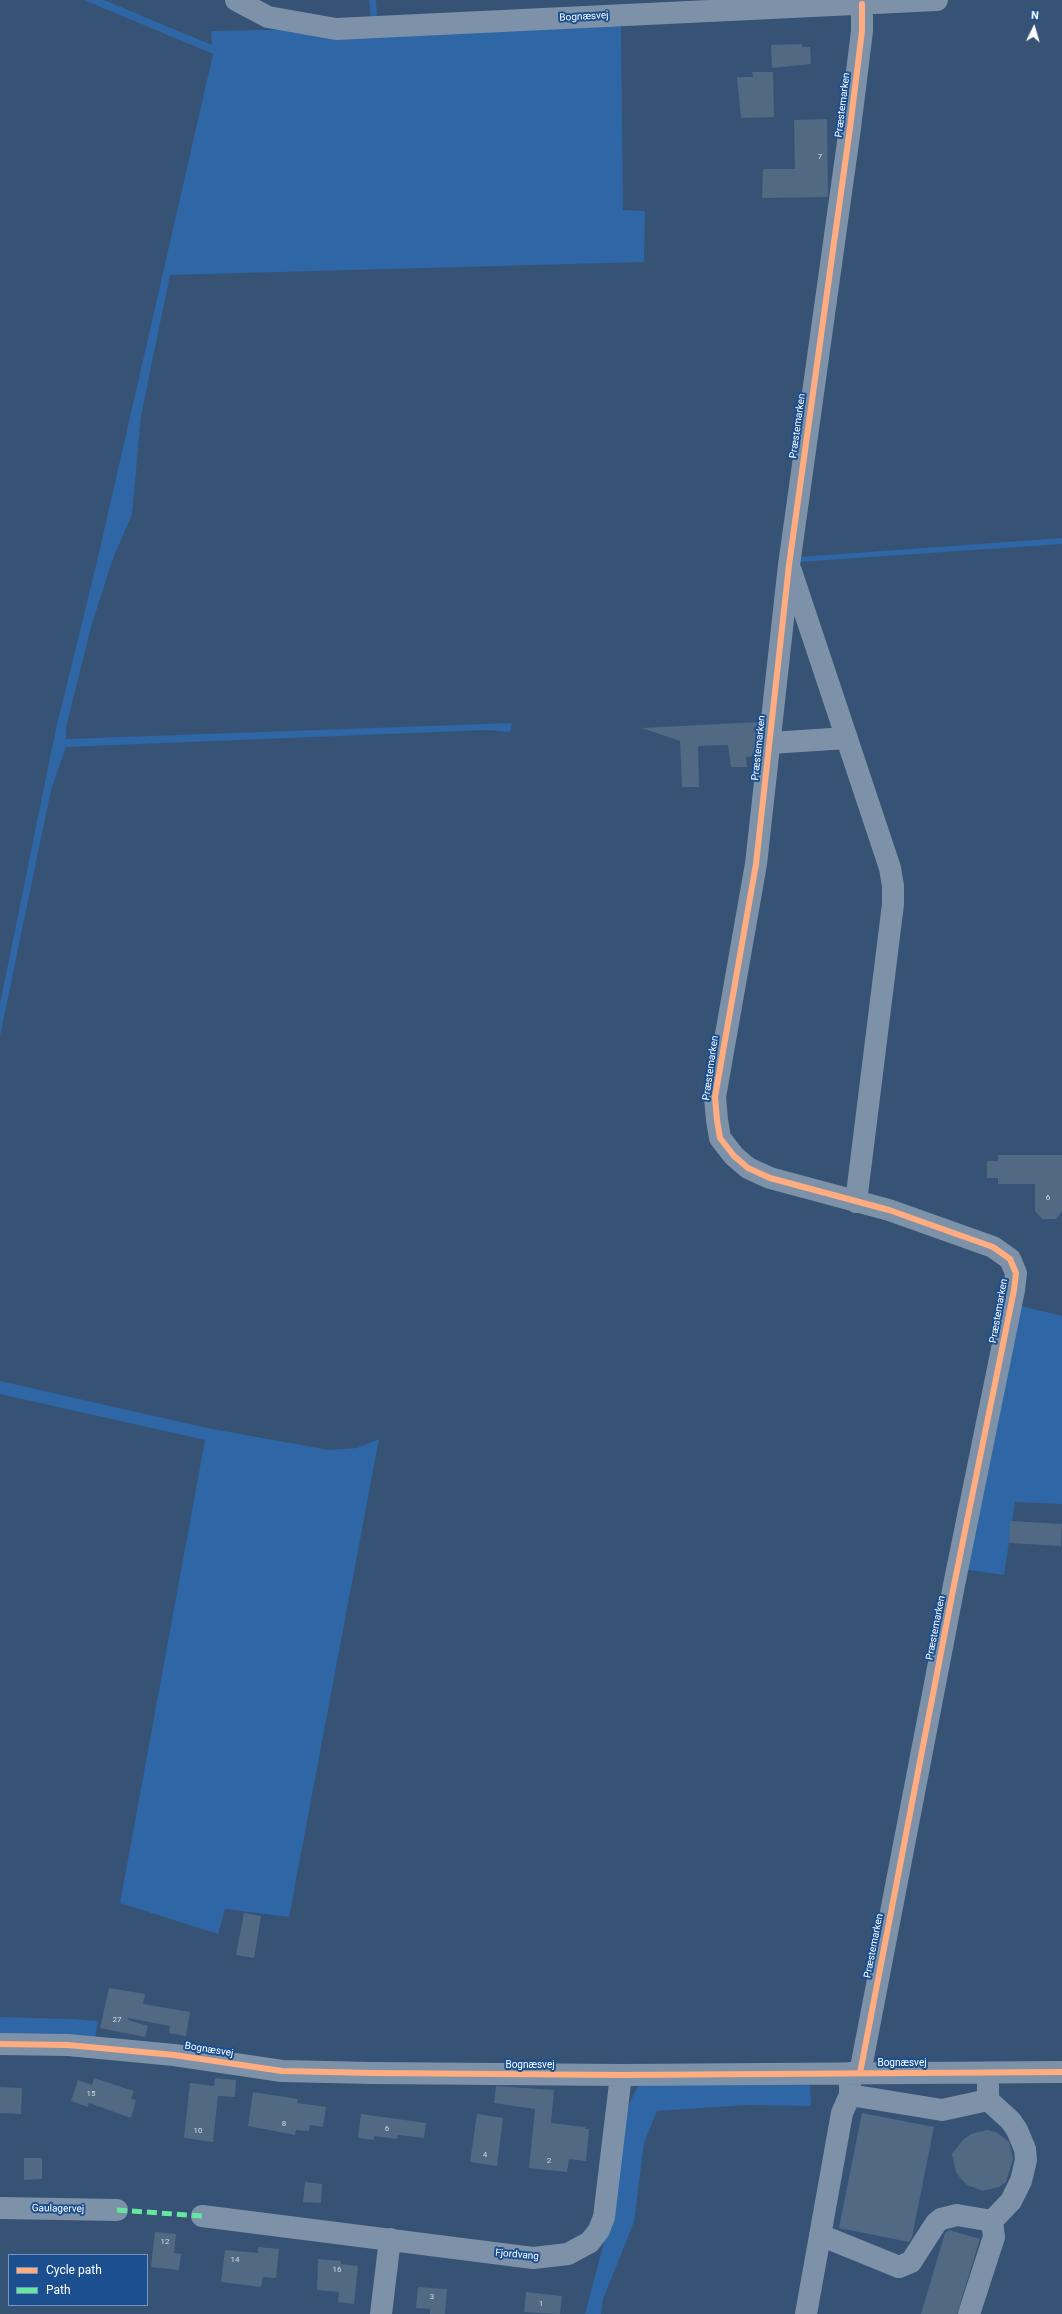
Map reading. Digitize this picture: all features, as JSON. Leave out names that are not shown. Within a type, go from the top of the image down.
[{"type":"street","name":"Bognæsvej","points":[[236,0],[268,17],[336,29],[937,0]]},
{"type":"street","name":"Præstemarken","points":[[850,2095],[1014,1290],[1016,1273],[1010,1259],[993,1247],[889,1210],[770,1178],[748,1168],[734,1156],[720,1138],[717,1120],[715,1097],[756,864],[789,565],[850,128],[862,30],[862,4]]},
{"type":"street","points":[[789,565],[890,868],[893,886],[893,904],[856,1202]]},
{"type":"street","points":[[770,743],[847,738]]},
{"type":"street","name":"Bognæsvej","points":[[0,2044],[68,2045],[174,2055],[282,2071],[621,2075],[1062,2072]]},
{"type":"street","points":[[988,2072],[988,2100],[1014,2125],[1025,2150],[1026,2160],[1021,2181],[1011,2201],[992,2221]]},
{"type":"street","name":"Fjordvang","points":[[202,2216],[533,2258],[568,2254],[590,2242],[599,2230],[604,2217],[621,2075]]},
{"type":"street","points":[[806,2314],[842,2113],[850,2095],[942,2110],[988,2100]]},
{"type":"street","name":"Gaulagervej","points":[[0,2208],[117,2210]]},
{"type":"street","points":[[820,2235],[899,2267],[911,2262],[936,2223],[941,2219],[957,2215],[992,2221]]},
{"type":"street","points":[[970,2314],[994,2237],[992,2221]]},
{"type":"street","points":[[381,2314],[390,2239]]},
{"type":"shaded area","points":[[84,0],[104,0],[212,45],[211,31],[621,23],[623,210],[645,211],[644,262],[170,275],[141,416],[132,514],[112,561],[91,627],[66,727],[66,739],[512,723],[510,732],[487,730],[66,747],[51,790],[0,1036],[0,1004],[55,733],[98,557],[213,54]]},
{"type":"shaded area","points":[[369,0],[376,0],[377,17],[371,20]]},
{"type":"shaded area","points":[[1062,538],[1062,544],[799,562],[799,557]]},
{"type":"shaded area","points":[[1017,1305],[1062,1316],[1062,1504],[1015,1502],[1004,1575],[961,1569]]},
{"type":"shaded area","points":[[0,1381],[207,1428],[329,1450],[357,1448],[379,1439],[289,1917],[225,1909],[218,1934],[120,1903],[205,1440],[0,1394]]},
{"type":"shaded area","points":[[0,2017],[98,2021],[95,2038],[0,2037]]},
{"type":"shaded area","points":[[641,2080],[810,2081],[811,2106],[746,2105],[657,2111],[644,2143],[634,2222],[603,2299],[601,2314],[585,2314],[609,2223],[626,2110]]},
{"type":"building","points":[[802,44],[802,47],[810,47],[811,64],[772,68],[771,45]]},
{"type":"building","points":[[752,72],[773,72],[774,117],[741,118],[737,77],[753,77]]},
{"type":"building","points":[[827,119],[828,197],[762,198],[763,169],[795,169],[794,120]]},
{"type":"building","points":[[758,722],[755,756],[746,757],[747,767],[731,767],[728,745],[698,746],[699,787],[682,787],[680,741],[642,728]]},
{"type":"building","points":[[998,1155],[1062,1155],[1062,1211],[1056,1219],[1042,1219],[1035,1211],[1035,1184],[998,1184],[998,1178],[987,1178],[987,1161],[998,1161]]},
{"type":"building","points":[[1010,1521],[1062,1524],[1061,1546],[1009,1543]]},
{"type":"building","points":[[244,1913],[261,1916],[254,1958],[236,1955]]},
{"type":"building","points":[[109,1988],[145,1994],[143,2004],[190,2012],[186,2036],[169,2033],[170,2026],[128,2018],[128,2020],[148,2026],[145,2037],[100,2028]]},
{"type":"building","points":[[94,2078],[134,2091],[131,2099],[136,2100],[131,2118],[89,2103],[88,2107],[71,2101],[78,2080],[92,2085]]},
{"type":"building","points":[[215,2078],[236,2080],[235,2097],[218,2096],[213,2142],[184,2138],[190,2083],[214,2086]]},
{"type":"building","points":[[496,2086],[554,2090],[551,2123],[585,2127],[585,2129],[589,2129],[586,2161],[569,2159],[567,2172],[529,2168],[535,2109],[494,2103]]},
{"type":"building","points":[[0,2087],[22,2088],[21,2114],[0,2113]]},
{"type":"building","points":[[253,2092],[298,2099],[297,2103],[326,2107],[323,2127],[310,2125],[309,2131],[296,2130],[295,2135],[248,2126]]},
{"type":"building","points":[[862,2113],[934,2127],[912,2237],[909,2242],[839,2228]]},
{"type":"building","points":[[361,2114],[426,2123],[424,2138],[398,2135],[397,2139],[374,2136],[374,2140],[358,2138]]},
{"type":"building","points":[[477,2114],[503,2118],[497,2166],[470,2162]]},
{"type":"building","points":[[987,2130],[996,2132],[1009,2142],[1013,2159],[1006,2182],[999,2187],[983,2191],[967,2185],[961,2179],[956,2172],[952,2154],[963,2140],[971,2134]]},
{"type":"building","points":[[24,2158],[42,2158],[42,2179],[24,2180]]},
{"type":"building","points":[[305,2182],[322,2184],[321,2203],[303,2202]]},
{"type":"building","points":[[949,2230],[980,2239],[957,2314],[921,2314],[945,2233]]},
{"type":"building","points":[[155,2232],[176,2234],[174,2253],[181,2254],[179,2270],[151,2267]]},
{"type":"building","points":[[258,2247],[279,2249],[276,2278],[263,2277],[261,2287],[221,2282],[225,2250],[258,2253]]},
{"type":"building","points":[[318,2259],[341,2261],[341,2264],[358,2266],[354,2304],[338,2302],[339,2292],[317,2290]]},
{"type":"building","points":[[418,2287],[447,2289],[445,2314],[430,2314],[430,2309],[416,2308]]},
{"type":"building","points":[[526,2292],[562,2296],[560,2314],[524,2312]]},
{"type":"marked path","points":[[117,2210],[202,2216]]},
{"type":"cycle path","points":[[860,2073],[954,1585],[1014,1290],[1016,1273],[1010,1259],[993,1247],[889,1210],[770,1178],[748,1168],[734,1156],[720,1138],[717,1120],[715,1097],[756,864],[789,565],[850,128],[862,31],[862,4]]},
{"type":"cycle path","points":[[0,2044],[68,2045],[174,2055],[282,2071],[621,2075],[1062,2072]]}]
